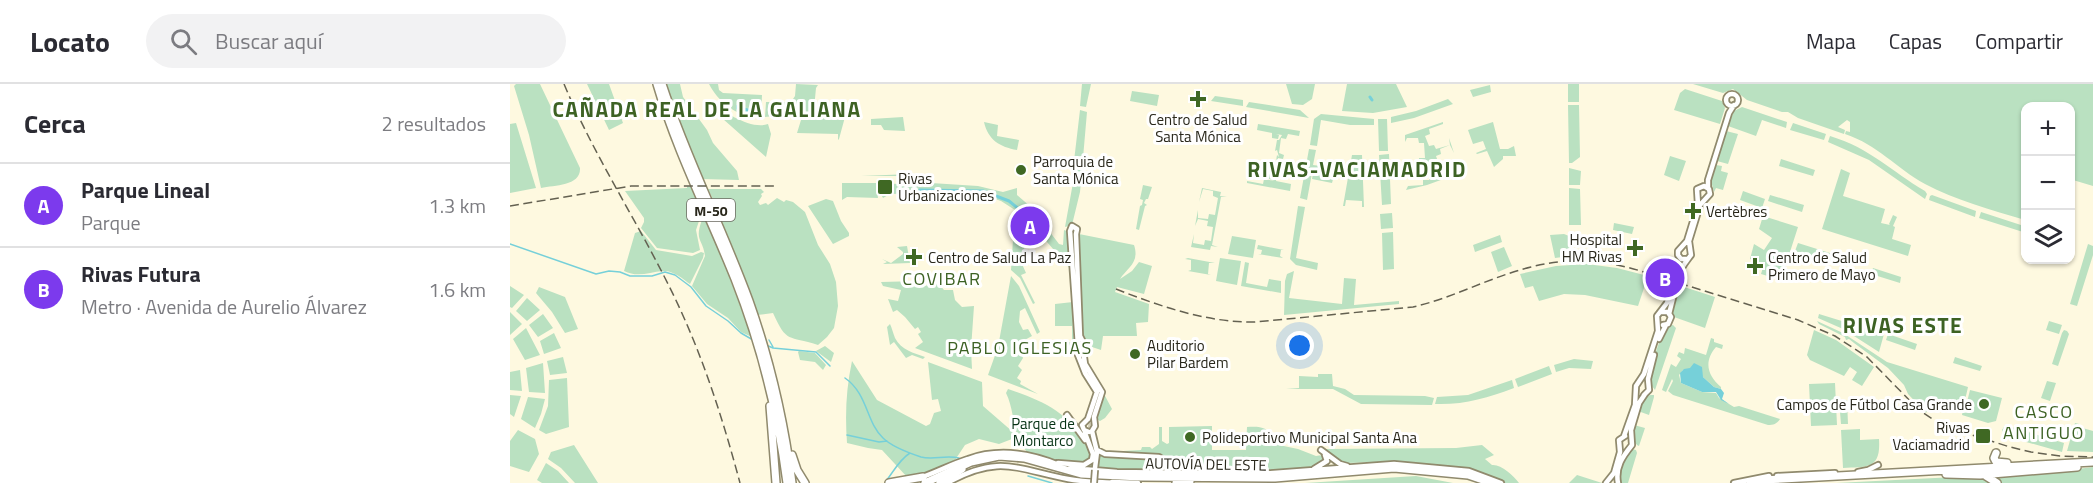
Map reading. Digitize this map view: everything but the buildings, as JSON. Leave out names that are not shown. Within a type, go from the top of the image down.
[{"type":"highway","name":"M-50","points":[[657,84],[672,131],[757,334]]},
{"type":"highway","name":"M-50","points":[[662,84],[677,129],[734,264],[757,334]]},
{"type":"highway","points":[[757,334],[776,413],[781,483]]},
{"type":"highway","points":[[764,363],[781,483]]},
{"type":"highway","points":[[764,363],[781,412],[794,461],[805,481]]},
{"type":"highway","points":[[770,402],[774,455],[781,483]]},
{"type":"highway","points":[[781,412],[792,483]]},
{"type":"highway","points":[[1996,453],[1994,459],[1998,463],[2045,465]]},
{"type":"highway","name":"AUTOVÍA DEL ESTE","points":[[937,481],[971,462],[999,456],[1024,458],[1071,472],[1113,476],[1275,478],[1394,468],[1454,473],[1478,477],[1492,483]]},
{"type":"highway","name":"AUTOVÍA DEL ESTE","points":[[937,481],[981,463],[1005,460],[1024,462],[1080,477],[1275,482],[1394,472],[1453,477],[1482,483]]},
{"type":"highway","points":[[1741,483],[2093,464]]},
{"type":"highway","points":[[1946,474],[2014,473],[2093,464]]},
{"type":"highway","points":[[1788,483],[2076,467]]},
{"type":"highway","points":[[2003,483],[2005,477],[2014,473]]},
{"type":"highway","points":[[1980,475],[1987,476],[1997,483]]},
{"type":"highway","points":[[1750,483],[1764,480]]},
{"type":"highway","points":[[889,483],[937,481]]},
{"type":"highway","points":[[1176,483],[1190,481]]},
{"type":"main road","points":[[1606,483],[1611,478],[1624,449],[1632,445],[1630,430],[1638,405],[1649,390],[1650,369],[1661,332],[1671,320],[1669,314],[1674,286],[1683,264],[1690,255],[1689,241],[1700,206],[1710,194],[1705,187],[1706,179],[1728,104],[1727,96],[1733,94],[1737,102],[1729,112],[1705,187]]},
{"type":"main road","points":[[1728,104],[1734,105]]},
{"type":"main road","points":[[1677,276],[1678,251],[1687,240],[1698,205],[1697,189],[1705,187]]},
{"type":"main road","points":[[1698,197],[1704,199]]},
{"type":"main road","points":[[1081,353],[1086,350],[1080,336],[1074,234],[1078,345],[1076,350],[1081,353],[1084,367],[1102,392],[1091,418],[1083,423],[1082,427]]},
{"type":"main road","points":[[1682,247],[1690,249]]},
{"type":"main road","points":[[1679,257],[1683,260],[1687,259]]},
{"type":"main road","points":[[1611,478],[1618,482],[1624,449],[1619,441],[1624,436],[1635,405],[1636,386],[1646,370],[1658,331],[1657,316],[1662,312],[1674,286]]},
{"type":"main road","points":[[1662,312],[1669,314]]},
{"type":"main road","points":[[1658,322],[1666,325]]},
{"type":"main road","points":[[1078,345],[1084,345]]},
{"type":"main road","points":[[1639,382],[1648,384]]},
{"type":"main road","points":[[1636,392],[1641,395],[1645,394]]},
{"type":"main road","points":[[1084,465],[1090,459],[1091,453],[1088,444],[1068,417],[1088,432],[1100,452],[1159,457],[1174,469],[1184,473]]},
{"type":"main road","points":[[1088,432],[1095,426],[1091,418]]},
{"type":"main road","points":[[1051,462],[1084,465],[1089,463],[1093,457],[1088,432]]},
{"type":"main road","points":[[1088,432],[1095,451],[1094,483]]},
{"type":"main road","points":[[1624,436],[1630,438]]},
{"type":"main road","points":[[1095,468],[1096,447]]},
{"type":"main road","points":[[1305,471],[1319,468],[1327,461],[1326,456],[1321,452],[1344,465],[1377,465]]},
{"type":"main road","points":[[897,483],[923,481],[969,458],[1014,453],[1081,470],[1259,474],[1394,464],[1469,471],[1501,483]]},
{"type":"main road","points":[[947,483],[974,470],[1000,465],[1023,467],[1070,480],[1138,483]]},
{"type":"main road","points":[[1734,483],[1760,477],[1863,471],[1878,465]]},
{"type":"main road","points":[[1088,481],[1114,483]]},
{"type":"green space","points":[[516,84],[540,84],[580,168],[579,174],[572,181],[541,188],[529,135],[514,86]]},
{"type":"green space","points":[[587,84],[609,84],[623,123],[609,130]]},
{"type":"green space","points":[[665,84],[680,84],[683,97],[707,130],[713,143],[737,171],[739,180],[702,179],[682,135]]},
{"type":"green space","points":[[709,84],[718,84],[719,90],[723,93],[762,95],[761,116],[745,115],[731,108],[718,97]]},
{"type":"green space","points":[[796,84],[818,85],[814,109],[844,108],[848,105],[847,108],[765,117],[766,102],[791,102],[795,96]]},
{"type":"green space","points":[[1082,84],[1091,84],[1086,107],[1080,106]]},
{"type":"green space","points":[[1286,84],[1315,84],[1312,99],[1303,105],[1292,104]]},
{"type":"green space","points":[[1347,84],[1396,84],[1407,107],[1373,113],[1342,111]]},
{"type":"green space","points":[[1568,84],[1579,84],[1579,102],[1568,102]]},
{"type":"green space","points":[[1693,84],[2093,84],[2093,186],[2075,181],[2075,102],[2021,102],[2021,219],[1961,200],[1925,184],[1877,150],[1845,134],[1846,131],[1850,132],[1850,122],[1847,120],[1838,127],[1845,130],[1844,134],[1798,118],[1788,112],[1747,100],[1733,89],[1723,93]]},
{"type":"green space","points":[[1490,85],[1491,92],[1473,97],[1470,90]]},
{"type":"green space","points":[[1685,89],[1722,101],[1725,108],[1720,124],[1674,110],[1680,93]]},
{"type":"green space","points":[[1132,91],[1159,95],[1157,106],[1130,101]]},
{"type":"green space","points":[[1215,96],[1243,100],[1243,106],[1211,101]]},
{"type":"green space","points":[[1448,99],[1453,104],[1414,118],[1391,123],[1391,117],[1416,111]]},
{"type":"green space","points":[[713,102],[746,123],[768,124],[771,134],[766,157],[723,119]]},
{"type":"green space","points":[[1249,102],[1300,110],[1309,118],[1246,107]]},
{"type":"green space","points":[[1568,105],[1579,105],[1580,157],[1572,163],[1569,163]]},
{"type":"green space","points":[[1742,107],[1787,122],[1786,128],[1762,120],[1756,136],[1728,126],[1734,111]]},
{"type":"green space","points":[[1080,110],[1087,112],[1083,158],[1079,162],[1074,161]]},
{"type":"green space","points":[[1321,114],[1374,119],[1374,125],[1350,125],[1321,120],[1317,146],[1310,145],[1314,119]]},
{"type":"green space","points":[[845,117],[838,140],[838,134],[797,133],[801,120]]},
{"type":"green space","points":[[903,117],[905,131],[884,130],[881,125],[871,125],[871,119]]},
{"type":"green space","points":[[1378,119],[1387,119],[1388,151],[1379,151]]},
{"type":"green space","points":[[984,122],[998,125],[997,136],[1019,140],[1017,150],[996,142],[988,134]]},
{"type":"green space","points":[[1443,122],[1429,129],[1430,134],[1425,136],[1429,146],[1434,145],[1436,149],[1450,145],[1440,149],[1441,154],[1436,156],[1441,170],[1447,168],[1449,173],[1459,169],[1457,160],[1463,176],[1460,173],[1427,185],[1406,190],[1408,186],[1423,185],[1423,180],[1429,180],[1429,169],[1423,169],[1423,164],[1419,164],[1419,158],[1425,158],[1424,143],[1419,143],[1418,138],[1407,138],[1405,142],[1405,135]]},
{"type":"green space","points":[[1493,122],[1500,149],[1514,146],[1516,156],[1503,156],[1503,159],[1494,167],[1487,151],[1476,153],[1486,149],[1483,141],[1473,144],[1468,130]]},
{"type":"green space","points":[[516,123],[536,188],[510,193],[510,124]]},
{"type":"green space","points":[[1793,123],[1826,134],[1824,140],[1790,130]]},
{"type":"green space","points":[[1258,124],[1300,131],[1299,136],[1288,134],[1286,139],[1281,138],[1279,153],[1284,155],[1283,159],[1278,158],[1277,163],[1272,161],[1276,161],[1277,155],[1279,157],[1277,150],[1275,151],[1277,140],[1279,140],[1282,135],[1276,134],[1279,135],[1278,139],[1272,138],[1272,133],[1257,130]]},
{"type":"green space","points":[[1726,131],[1738,134],[1728,164],[1717,161]]},
{"type":"green space","points":[[1830,136],[1880,160],[1925,191],[1927,194],[1925,199],[1869,160],[1828,142]]},
{"type":"green space","points":[[1309,149],[1316,150],[1313,165],[1336,168],[1332,183],[1312,179],[1312,173],[1307,200],[1300,198]]},
{"type":"green space","points":[[1389,154],[1391,204],[1382,205],[1379,155]]},
{"type":"green space","points":[[1352,155],[1362,155],[1364,207],[1362,207],[1362,201],[1346,200],[1343,206]]},
{"type":"green space","points":[[1670,156],[1686,161],[1679,181],[1664,175]]},
{"type":"green space","points":[[1781,159],[1815,170],[1813,176],[1779,166]]},
{"type":"green space","points":[[1269,162],[1268,177],[1273,164],[1271,175],[1277,176],[1276,181],[1291,184],[1290,191],[1247,183],[1247,181],[1263,184],[1264,179],[1275,181],[1267,178]]},
{"type":"green space","points":[[1078,165],[1082,170],[1080,192],[1072,225],[1065,227],[1076,166]]},
{"type":"green space","points":[[1716,165],[1722,166],[1721,171],[1728,173],[1723,190],[1716,188],[1714,192],[1711,181]]},
{"type":"green space","points":[[1569,168],[1581,171],[1580,185],[1569,185]]},
{"type":"green space","points":[[1841,169],[1850,173],[1843,196],[1885,209],[1881,223],[1890,225],[1893,215],[1897,217],[1893,226],[1895,227],[1892,239],[1911,245],[1908,256],[1822,229]]},
{"type":"green space","points":[[911,174],[915,176],[861,176]]},
{"type":"green space","points":[[916,176],[931,183],[978,186],[1003,192],[1017,188],[1017,195],[1031,207],[1059,244],[1063,245],[1064,230],[1069,232],[1072,271],[1041,235],[1035,242],[1025,242],[1022,264],[1026,273],[1021,275],[1035,303],[1033,304],[1020,278],[1011,270],[1015,210],[1001,201],[980,194],[975,196],[933,193],[890,194],[883,198],[880,192],[881,183],[915,185]]},
{"type":"green space","points":[[842,183],[876,183],[878,198],[847,197],[842,200]]},
{"type":"green space","points":[[1143,185],[1152,187],[1144,203],[1147,205],[1139,230],[1136,229],[1143,200],[1140,199]]},
{"type":"green space","points":[[687,186],[691,187],[705,216],[700,218],[696,230],[700,250],[693,253],[657,248],[641,228],[644,218],[625,191],[687,188]]},
{"type":"green space","points":[[1202,188],[1221,192],[1220,196],[1227,197],[1221,197],[1212,245],[1218,247],[1211,246],[1210,250],[1191,247],[1194,234],[1193,243],[1204,245],[1205,240],[1211,241],[1213,227],[1207,226],[1208,221],[1198,219],[1195,226],[1198,210],[1198,218],[1208,219],[1209,214],[1215,215],[1218,198],[1213,196],[1213,191],[1203,189],[1199,202]]},
{"type":"green space","points":[[1569,188],[1580,189],[1581,225],[1569,225]]},
{"type":"green space","points":[[708,189],[761,189],[764,192],[758,202],[760,205],[766,203],[768,205],[777,198],[784,202],[786,200],[793,202],[805,212],[818,245],[830,264],[836,282],[838,306],[834,328],[818,345],[794,339],[785,334],[773,313],[757,315],[717,216],[719,212]]},
{"type":"green space","points":[[1743,191],[1765,199],[1762,208],[1740,200]]},
{"type":"green space","points":[[1770,195],[1804,205],[1802,212],[1768,201]]},
{"type":"green space","points":[[1932,195],[1976,211],[1975,217],[1929,200]]},
{"type":"green space","points":[[826,199],[833,201],[849,233],[849,236],[833,244],[808,206]]},
{"type":"green space","points":[[1298,206],[1305,207],[1296,258],[1318,263],[1317,270],[1296,265],[1290,259]]},
{"type":"green space","points":[[1981,212],[2021,225],[2021,231],[1979,218]]},
{"type":"green space","points":[[1392,213],[1393,228],[1381,229],[1380,214]]},
{"type":"green space","points":[[1763,216],[1798,227],[1781,280],[1761,274],[1764,264],[1750,259],[1754,244],[1764,250],[1772,238],[1759,229]]},
{"type":"green space","points":[[707,218],[752,337],[741,332],[728,318],[707,304],[692,286],[705,256],[699,232],[702,220]]},
{"type":"green space","points":[[1614,223],[1634,227],[1632,234],[1613,230]]},
{"type":"green space","points":[[641,231],[656,250],[692,256],[704,253],[690,284],[678,275],[667,271],[639,274],[624,271],[635,233]]},
{"type":"green space","points":[[1393,232],[1394,269],[1383,270],[1382,233]]},
{"type":"green space","points":[[1077,235],[1134,245],[1134,261],[1120,279],[1132,271],[1139,262],[1152,266],[1144,294],[1117,287],[1115,292],[1149,304],[1148,322],[1136,323],[1137,336],[1103,336],[1101,350],[1089,346],[1089,341],[1081,333]]},
{"type":"green space","points":[[1500,235],[1502,242],[1475,252],[1473,245]]},
{"type":"green space","points":[[1550,235],[1569,236],[1570,256],[1555,258]]},
{"type":"green space","points":[[1232,236],[1256,240],[1253,258],[1228,254]]},
{"type":"green space","points":[[1798,243],[1833,254],[1830,261],[1795,251]]},
{"type":"green space","points":[[2088,244],[2093,246],[2093,255],[2077,306],[2070,304]]},
{"type":"green space","points":[[1258,245],[1284,250],[1281,250],[1280,256],[1283,258],[1258,254],[1261,254],[1262,250],[1257,249]]},
{"type":"green space","points":[[907,246],[910,263],[883,264],[887,262],[882,259],[891,263],[903,254],[897,247]]},
{"type":"green space","points":[[1504,247],[1512,266],[1498,272],[1491,252]]},
{"type":"green space","points":[[1220,258],[1241,261],[1237,285],[1216,281]]},
{"type":"green space","points":[[1185,259],[1215,263],[1209,263],[1208,274],[1211,275],[1188,271],[1191,270],[1191,260]]},
{"type":"green space","points":[[1245,262],[1249,263],[1246,283],[1267,287],[1269,279],[1281,281],[1281,293],[1241,286]]},
{"type":"green space","points":[[1587,264],[1617,268],[1648,276],[1638,306],[1585,295],[1564,294],[1539,301],[1533,286],[1525,288],[1520,274],[1556,266]]},
{"type":"green space","points":[[1873,268],[1901,277],[1900,283],[1871,274]]},
{"type":"green space","points":[[1294,271],[1289,298],[1342,304],[1344,278],[1356,279],[1354,305],[1399,301],[1399,304],[1284,315],[1285,281],[1287,274]]},
{"type":"green space","points":[[1011,276],[1019,286],[1040,332],[1037,334],[1025,308],[1020,311],[1019,322],[1023,330],[1028,329],[1032,336],[1021,342],[1020,351],[1023,358],[1018,366],[1022,370],[1017,378],[1021,381],[1020,384],[1038,394],[988,375],[998,347]]},
{"type":"green space","points":[[919,281],[922,286],[939,284],[944,290],[953,290],[955,300],[962,307],[974,306],[972,369],[915,348],[923,342],[918,334],[921,332],[918,327],[915,329],[897,310],[893,312],[888,299],[898,301],[901,290],[883,286],[881,282]]},
{"type":"green space","points":[[1678,285],[1715,297],[1705,328],[1674,317],[1671,312]]},
{"type":"green space","points":[[510,286],[524,295],[512,308],[510,307]]},
{"type":"green space","points":[[539,287],[565,297],[578,329],[565,333],[552,312],[536,293]]},
{"type":"green space","points":[[527,298],[540,310],[527,321],[516,311]]},
{"type":"green space","points":[[1073,302],[1077,344],[1075,346],[1064,345],[1063,342],[1072,342],[1072,326],[1055,326],[1055,304]]},
{"type":"green space","points":[[510,312],[522,324],[510,335]]},
{"type":"green space","points":[[543,314],[553,328],[538,337],[529,325]]},
{"type":"green space","points":[[1819,314],[1884,334],[1879,352],[1843,329],[1818,318]]},
{"type":"green space","points":[[1817,321],[1843,333],[1887,362],[1968,387],[1963,409],[1960,408],[1959,412],[1953,411],[1951,409],[1953,407],[1939,405],[1937,409],[1930,406],[1926,413],[1888,368],[1849,339],[1846,340],[1845,337]]},
{"type":"green space","points":[[2049,321],[2062,325],[2059,334],[2046,330]]},
{"type":"green space","points":[[890,324],[895,338],[901,345],[925,357],[923,359],[912,355],[906,358],[894,342],[890,345],[887,327]]},
{"type":"green space","points":[[1673,325],[1676,328],[1655,390],[1649,382],[1653,360],[1664,332],[1668,326]]},
{"type":"green space","points":[[526,328],[540,355],[525,360],[513,339]]},
{"type":"green space","points":[[1814,330],[1836,340],[1874,367],[1862,386],[1852,380],[1857,372],[1850,367],[1844,376],[1810,360],[1807,355]]},
{"type":"green space","points":[[2064,330],[2069,334],[2058,366],[2052,364]]},
{"type":"green space","points":[[554,333],[561,348],[544,354],[540,341]]},
{"type":"green space","points":[[1888,334],[1917,344],[1915,350],[1886,340]]},
{"type":"green space","points":[[1711,338],[1714,342],[1723,345],[1722,349],[1716,347],[1708,363],[1710,373],[1721,389],[1714,387],[1702,376],[1702,367],[1683,370],[1679,375],[1681,383],[1702,392],[1716,393],[1719,398],[1734,407],[1739,406],[1780,419],[1778,422],[1768,425],[1673,395],[1668,391],[1672,379],[1666,392],[1662,390],[1671,364],[1676,367],[1681,359],[1677,356],[1679,352],[1684,354],[1685,348],[1706,355]]},
{"type":"green space","points":[[825,346],[834,353],[831,362],[816,351]]},
{"type":"green space","points":[[799,351],[815,353],[826,365],[823,370],[815,362],[800,360]]},
{"type":"green space","points":[[563,357],[567,373],[550,375],[547,361]]},
{"type":"green space","points":[[1955,357],[1982,366],[1980,371],[1953,363]]},
{"type":"green space","points":[[1574,359],[1593,361],[1591,369],[1569,368],[1556,372],[1554,365]]},
{"type":"green space","points":[[852,361],[877,400],[926,426],[930,424],[934,413],[941,411],[938,399],[932,400],[928,362],[982,382],[983,406],[1013,432],[1012,439],[999,444],[979,439],[965,445],[955,460],[925,473],[907,477],[882,450],[847,443],[846,402]]},
{"type":"green space","points":[[543,363],[545,393],[529,392],[526,368]]},
{"type":"green space","points":[[1549,366],[1552,374],[1518,387],[1515,379]]},
{"type":"green space","points":[[520,370],[522,391],[510,390],[510,372]]},
{"type":"green space","points":[[1318,374],[1332,374],[1333,386],[1345,389],[1354,395],[1434,398],[1432,405],[1361,404],[1333,389],[1286,389],[1299,388],[1299,376],[1318,377]]},
{"type":"green space","points":[[567,378],[569,427],[546,434],[539,430],[548,406],[549,380]]},
{"type":"green space","points":[[1512,380],[1514,388],[1494,395],[1466,402],[1435,404],[1437,397],[1468,395]]},
{"type":"green space","points":[[2047,381],[2056,383],[2050,401],[2041,398]]},
{"type":"green space","points":[[1835,383],[1837,425],[1811,426],[1809,384]]},
{"type":"green space","name":"Parque de Montarco","points":[[1008,389],[1043,403],[1063,415],[1086,444],[1090,453],[1089,459],[1083,463],[1077,463],[1028,453],[1017,434],[1006,393]]},
{"type":"green space","name":"Campos de Fútbol Casa Grande","points":[[1970,390],[2002,398],[1996,421],[1988,423],[1962,415]]},
{"type":"green space","points":[[1104,394],[1112,409],[1100,421],[1095,418]]},
{"type":"green space","points":[[510,395],[521,396],[514,417],[510,414]]},
{"type":"green space","points":[[1654,395],[1649,415],[1638,411],[1646,396]]},
{"type":"green space","points":[[528,397],[545,399],[535,428],[521,419]]},
{"type":"green space","points":[[1839,400],[1847,400],[1848,424],[1841,424]]},
{"type":"green space","points":[[2075,423],[2079,424],[2079,427],[2093,431],[2093,452],[2067,451]]},
{"type":"green space","points":[[1634,425],[1645,428],[1639,446],[1634,440]]},
{"type":"green space","points":[[2005,425],[2064,443],[2062,452],[2005,436],[2002,430]]},
{"type":"green space","points":[[1212,426],[1212,450],[1246,450],[1247,427],[1259,427],[1266,430],[1279,445],[1316,456],[1322,455],[1326,460],[1317,467],[1280,471],[1222,472],[1180,470],[1160,456],[1106,452],[1141,450],[1142,447],[1152,449],[1159,444],[1159,427],[1162,427],[1162,441],[1167,444],[1169,443],[1169,427]]},
{"type":"green space","points":[[1860,429],[1860,440],[1879,439],[1878,456],[1875,461],[1866,466],[1843,468],[1841,430]]},
{"type":"green space","points":[[518,430],[535,439],[539,454],[529,472],[510,466],[510,441]]},
{"type":"green space","points":[[574,445],[598,483],[575,483],[561,468],[548,459],[551,452]]},
{"type":"green space","points":[[1482,445],[1494,455],[1485,459],[1492,465],[1507,471],[1519,483],[1505,483],[1479,471],[1462,468],[1392,462],[1344,463],[1324,451],[1324,449],[1456,448]]},
{"type":"green space","points":[[1632,449],[1637,453],[1628,483],[1621,483],[1619,473],[1621,464]]},
{"type":"green space","points":[[1098,452],[1159,459],[1174,470],[1081,468],[1093,460],[1093,466]]},
{"type":"green space","points":[[546,463],[558,471],[569,483],[542,483],[537,480]]},
{"type":"green space","points":[[2093,467],[2093,483],[1836,483],[2055,472]]},
{"type":"green space","points":[[1577,475],[1602,483],[1569,483]]},
{"type":"green space","points":[[1416,476],[1453,483],[1305,483]]},
{"type":"water","points":[[736,105],[756,111],[757,115],[744,113],[736,109]]},
{"type":"water","points":[[1694,363],[1702,367],[1703,377],[1714,387],[1721,389],[1724,393],[1722,399],[1729,404],[1721,400],[1716,392],[1702,392],[1681,383],[1680,373]]},
{"type":"waterway","points":[[920,190],[983,191],[1009,201],[1020,210]]},
{"type":"waterway","points":[[510,244],[596,274],[609,271],[630,276],[652,276],[665,272],[675,275],[691,287],[706,306],[753,340]]},
{"type":"waterway","points":[[769,340],[773,347]]},
{"type":"waterway","points":[[766,345],[773,348],[816,352],[830,366]]},
{"type":"waterway","points":[[845,378],[858,392],[877,431],[887,441],[921,457],[959,458]]},
{"type":"waterway","points":[[847,435],[879,442],[887,441]]},
{"type":"waterway","points":[[886,481],[910,453]]},
{"type":"waterway","points":[[1028,476],[1052,483]]},
{"type":"tunnel","points":[[1089,434],[1092,417]]},
{"type":"railway","points":[[564,84],[587,133],[677,303],[699,353],[717,404],[740,483]]},
{"type":"railway","points":[[510,206],[631,186],[775,186]]},
{"type":"railway","points":[[1116,289],[1166,307],[1202,316],[1237,322],[1255,322],[1413,307],[1516,271],[1560,262],[1588,261],[1644,272]]},
{"type":"railway","points":[[1679,283],[1798,320],[1835,336],[1867,357],[1919,410],[1943,426],[2031,452],[2093,457]]},
{"type":"place","name":"Centro de Salud Santa Mónica","points":[[1198,99]]},
{"type":"place","name":"Parroquia de Santa Mónica","points":[[1021,170]]},
{"type":"place","name":"Rivas Urbanizaciones","points":[[885,187]]},
{"type":"place","name":"Vertèbres","points":[[1693,211]]},
{"type":"place","name":"Parque Lineal","points":[[1030,226]]},
{"type":"place","name":"Hospital HM Rivas","points":[[1635,248]]},
{"type":"place","name":"Centro de Salud La Paz","points":[[914,257]]},
{"type":"place","name":"Centro de Salud Primero de Mayo","points":[[1755,266]]},
{"type":"place","name":"Rivas Futura","points":[[1665,278]]},
{"type":"place","name":"Auditorio Pilar Bardem","points":[[1135,354]]},
{"type":"place","name":"Campos de Fútbol Casa Grande","points":[[1984,404]]},
{"type":"place","name":"Rivas Vaciamadrid","points":[[1983,436]]},
{"type":"place","name":"Polideportivo Municipal Santa Ana","points":[[1190,437]]},
{"type":"district","name":"CAÑADA REAL DE LA GALIANA","points":[[707,109]]},
{"type":"district","name":"RIVAS-VACIAMADRID","points":[[1357,169]]},
{"type":"district","name":"COVIBAR","points":[[942,278]]},
{"type":"district","name":"RIVAS ESTE","points":[[1903,325]]},
{"type":"district","name":"PABLO IGLESIAS","points":[[1020,347]]},
{"type":"district","name":"CASCO ANTIGUO","points":[[2044,421]]}]
